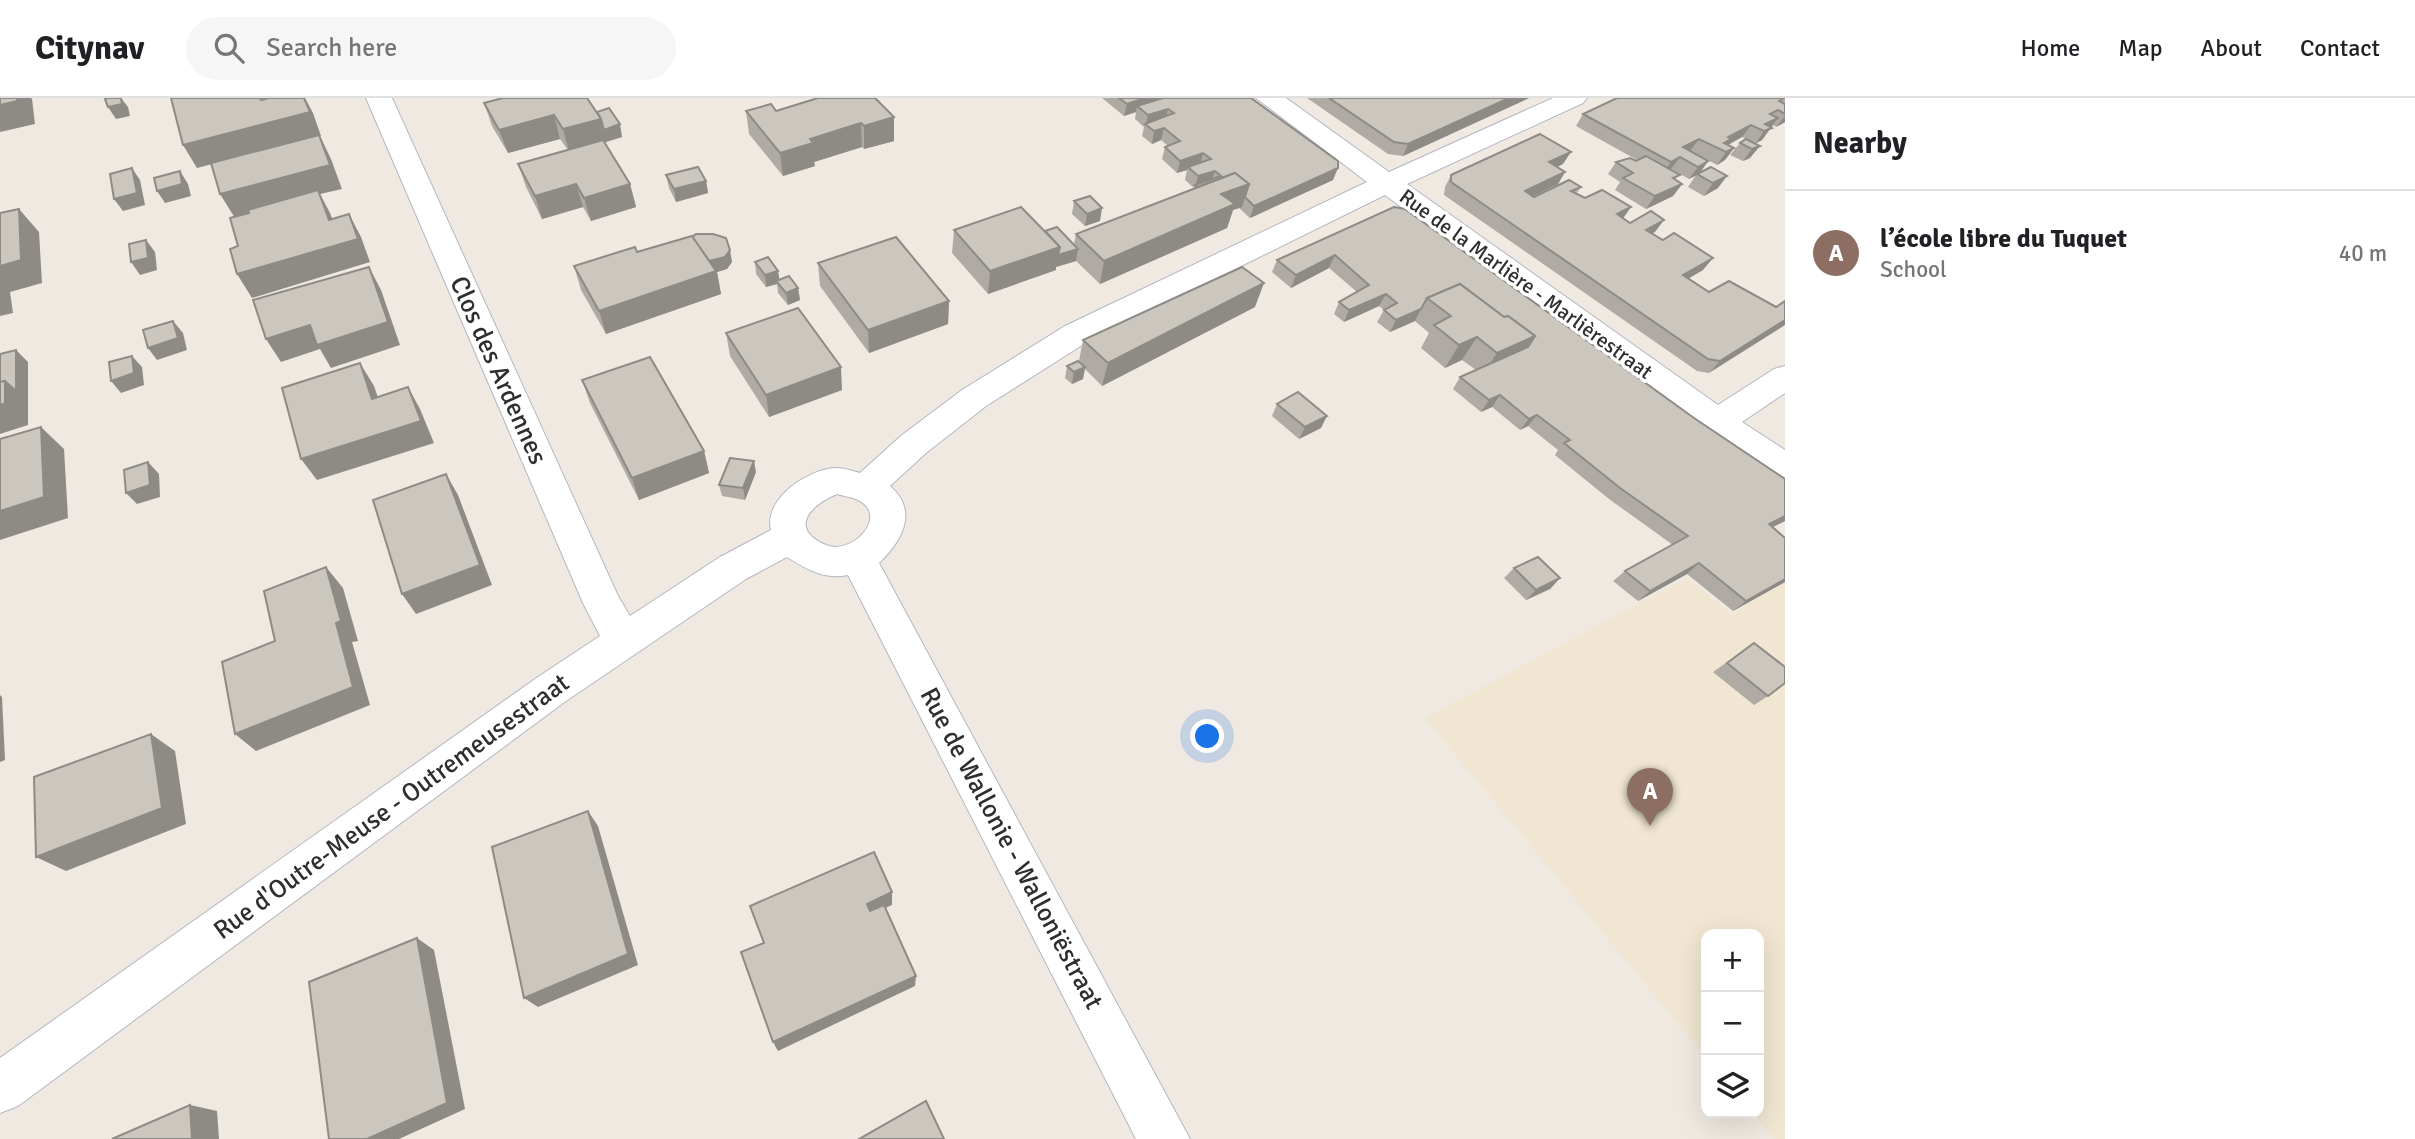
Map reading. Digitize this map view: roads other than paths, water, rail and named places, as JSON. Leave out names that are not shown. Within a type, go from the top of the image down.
[{"type":"street","name":"Clos des Ardennes","points":[[379,98],[602,603],[623,640]]},
{"type":"street","name":"Rue de la Marlière - Marlièrestraat","points":[[1269,98],[1717,422],[1785,467]]},
{"type":"street","points":[[867,487],[914,444],[974,398],[1076,334],[1387,183],[1574,98]]},
{"type":"street","points":[[1717,422],[1785,377]]},
{"type":"street","points":[[837,481],[867,487],[886,505],[890,517],[888,530],[882,541],[871,551],[858,558],[842,561],[819,558],[799,547],[791,537],[788,524],[790,511],[808,490],[837,481]]},
{"type":"street","name":"Rue d'Outre-Meuse - Outremeusestraat","points":[[0,1088],[623,640],[733,568],[791,537]]},
{"type":"street","name":"Rue de Wallonie - Walloniëstraat","points":[[858,558],[1164,1139]]},
{"type":"place","name":"l’école libre du Tuquet","points":[[1650,826]]}]
